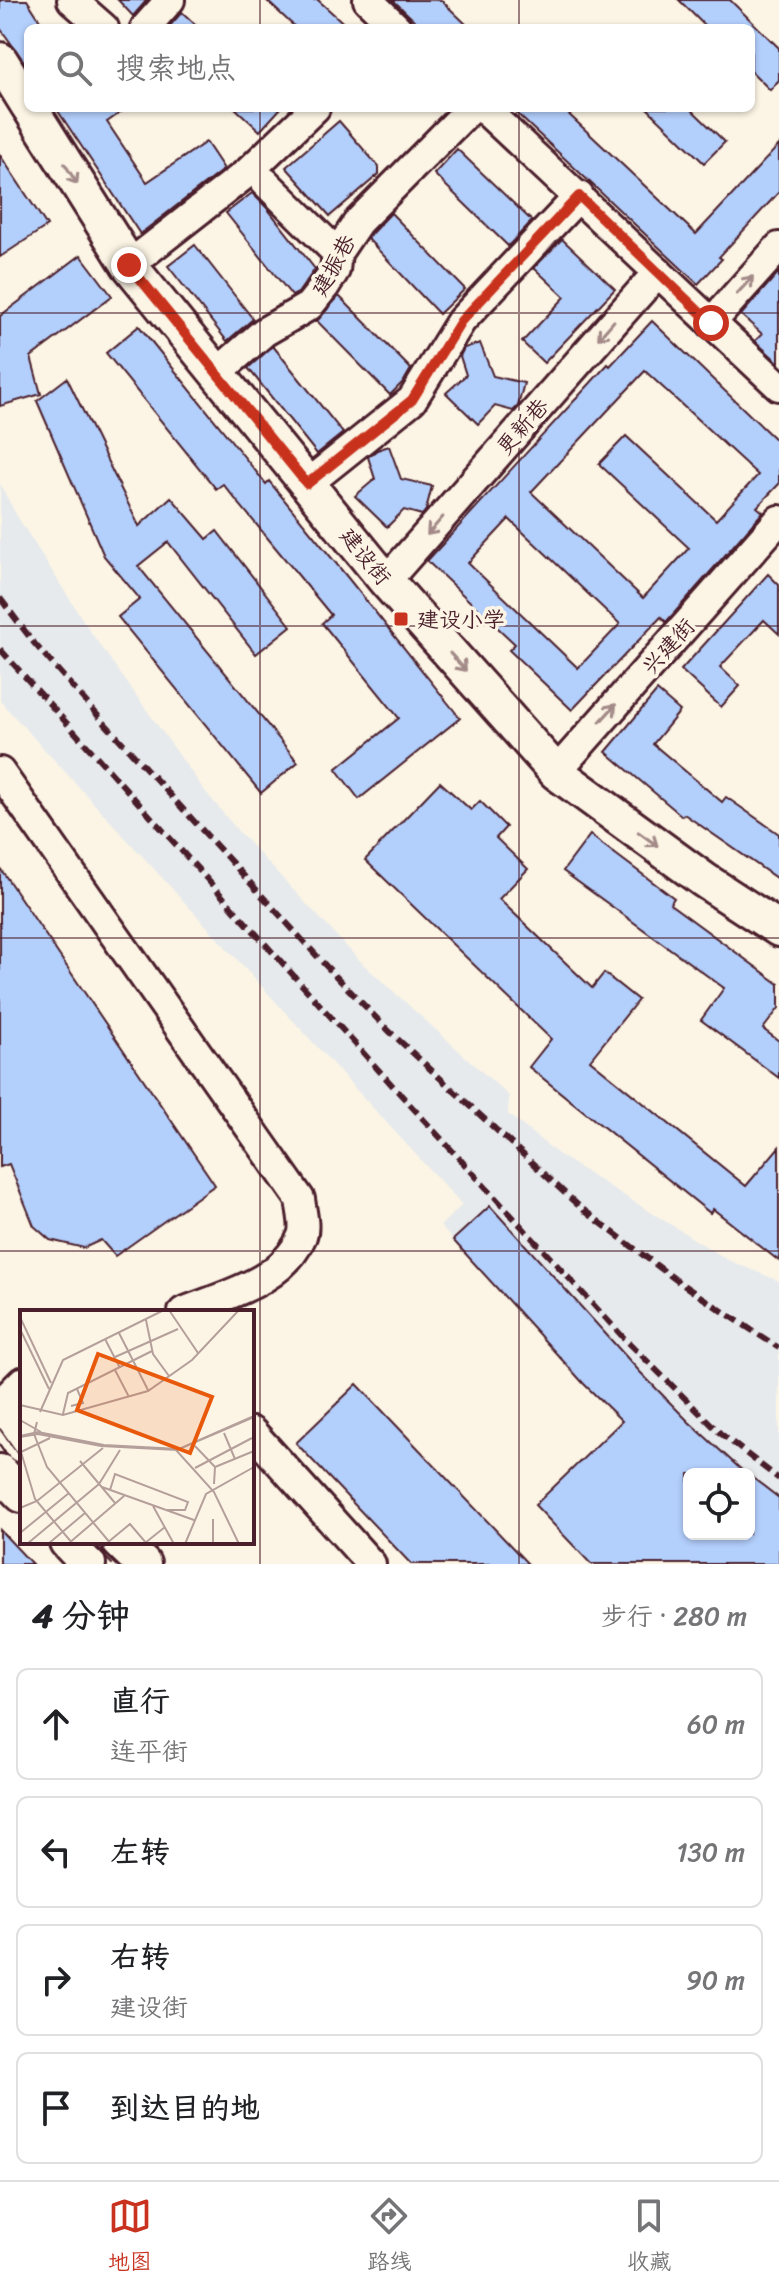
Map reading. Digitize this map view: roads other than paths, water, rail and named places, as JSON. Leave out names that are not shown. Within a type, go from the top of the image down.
[{"type":"main road","name":"建设街","points":[[0,60],[24,99]]},
{"type":"main road","name":"建设街","points":[[32,112],[129,265],[386,581],[556,772],[704,880],[779,929]]},
{"type":"main road","points":[[0,1413],[20,1442]]},
{"type":"main road","points":[[0,1472],[20,1493]]},
{"type":"main road","points":[[69,1544],[88,1564]]},
{"type":"main road","points":[[122,1544],[143,1564]]},
{"type":"street","points":[[72,0],[99,24]]},
{"type":"street","points":[[149,24],[170,0]]},
{"type":"street","points":[[368,0],[393,24]]},
{"type":"street","points":[[129,265],[248,172],[311,112]]},
{"type":"street","name":"建振巷","points":[[217,373],[264,332],[309,306],[335,270],[337,253],[358,222],[467,112]]},
{"type":"street","points":[[487,112],[779,386]]},
{"type":"street","points":[[265,182],[337,253]]},
{"type":"street","points":[[307,484],[412,400],[461,321],[579,196]]},
{"type":"street","points":[[711,323],[779,247]]},
{"type":"street","name":"更新巷","points":[[386,581],[658,272]]},
{"type":"street","name":"兴建街","points":[[556,772],[779,520]]},
{"type":"street","points":[[0,772],[300,1199],[304,1234],[287,1259],[267,1278],[188,1310]]},
{"type":"street","points":[[0,1379],[20,1374]]},
{"type":"street","points":[[0,1404],[20,1384]]},
{"type":"street","points":[[254,1434],[371,1564]]},
{"type":"tram line","points":[[0,1429],[20,1457]]},
{"type":"tram line","points":[[92,1544],[112,1564]]},
{"type":"railway","points":[[0,598],[34,643],[100,718],[389,1031],[581,1208],[680,1283],[779,1348]]},
{"type":"railway","points":[[0,649],[622,1336],[720,1433],[779,1479]]},
{"type":"place","name":"建设小学","points":[[401,619]]}]
